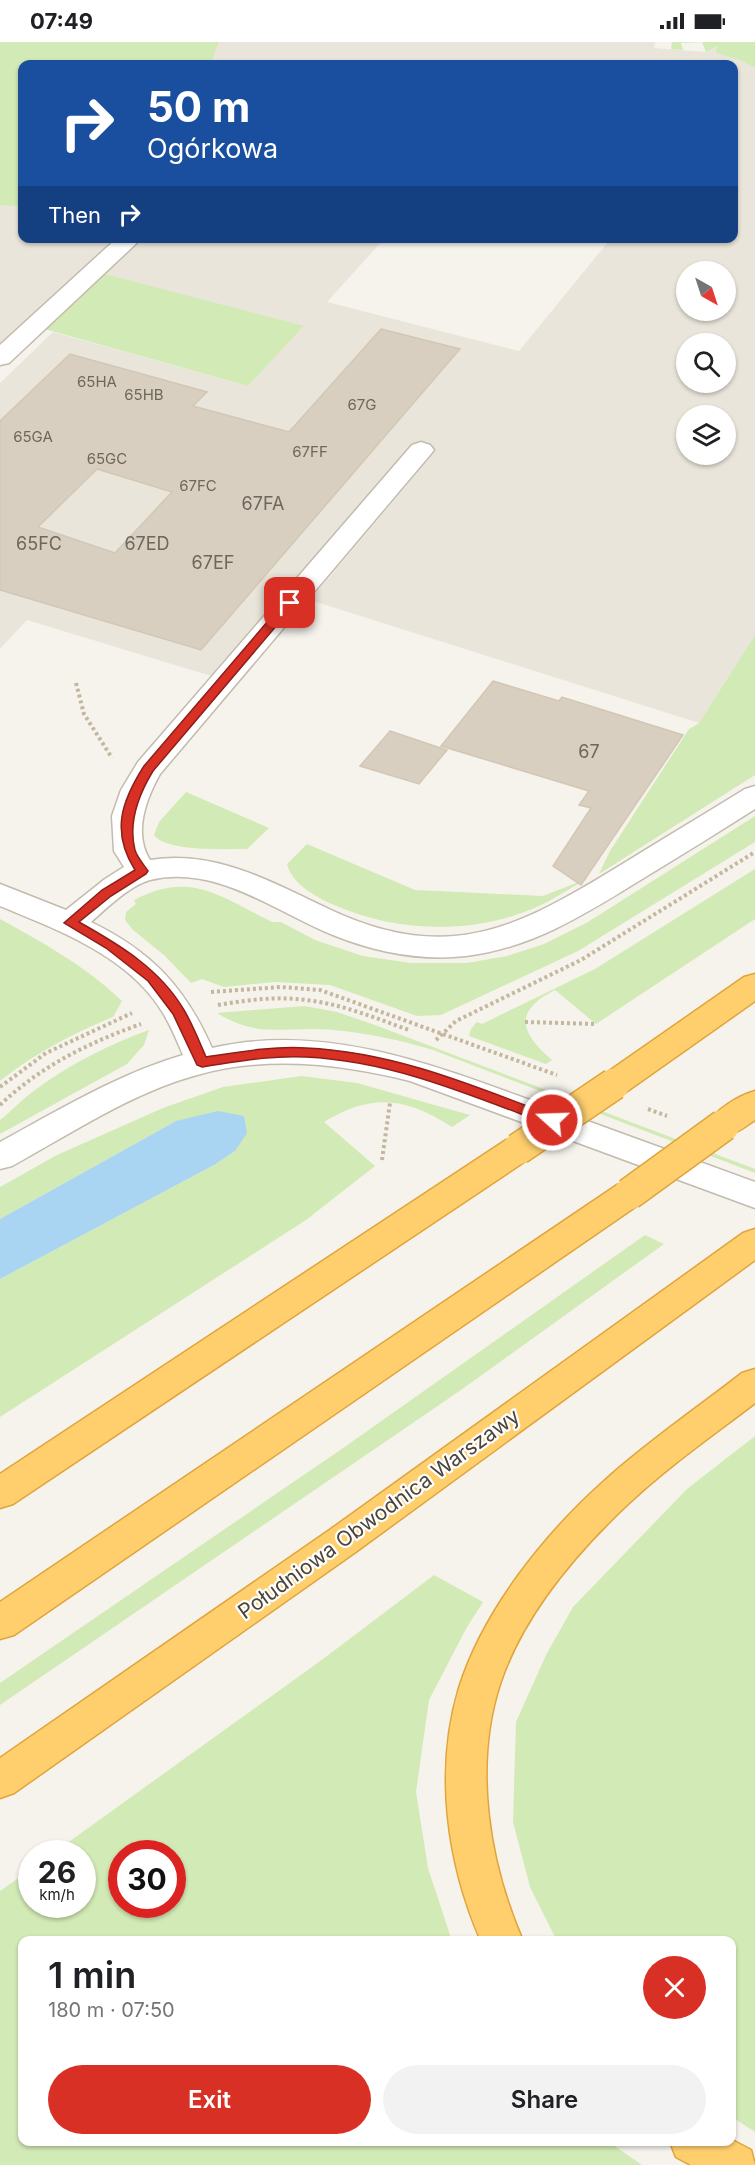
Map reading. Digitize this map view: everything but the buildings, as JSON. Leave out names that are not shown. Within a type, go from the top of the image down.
[{"type":"highway","points":[[0,1493],[518,1149],[755,985]]},
{"type":"highway","points":[[0,1623],[628,1194],[755,1103]]},
{"type":"highway","name":"Południowa Obwodnica Warszawy","points":[[0,1780],[325,1553],[755,1242]]},
{"type":"highway","points":[[500,1936],[486,1906],[472,1847],[467,1800],[466,1763],[481,1681],[517,1609],[544,1571],[596,1511],[639,1473],[755,1383]]},
{"type":"highway","points":[[0,1477],[159,1389]]},
{"type":"highway","points":[[699,2146],[735,2165]]},
{"type":"street","points":[[0,358],[126,243]]},
{"type":"street","points":[[142,871],[129,851],[128,816],[136,790],[148,769],[421,450]]},
{"type":"street","points":[[70,923],[107,893],[142,871],[172,866],[209,870],[249,884],[345,929],[392,942],[433,947],[499,941],[535,927],[588,898],[755,796]]},
{"type":"street","points":[[0,894],[70,923],[111,945],[153,978],[174,1005],[202,1062]]},
{"type":"street","points":[[0,1157],[79,1114],[159,1075],[202,1062],[279,1052],[307,1052],[377,1060],[417,1071],[755,1195]]},
{"type":"path","points":[[76,683],[77,700],[87,725],[136,790]]},
{"type":"path","points":[[436,1040],[456,1021],[581,960],[755,852]]},
{"type":"path","points":[[0,1087],[13,1075],[46,1053],[174,1005]]},
{"type":"path","points":[[0,1105],[16,1088],[55,1061],[174,1005]]},
{"type":"path","points":[[525,1022],[596,1024]]},
{"type":"path","points":[[382,1160],[390,1102]]},
{"type":"shaded area","points":[[219,42],[655,42],[654,48],[706,52],[718,46],[717,53],[742,61],[755,68],[755,635],[699,723],[310,600],[434,453],[411,446],[211,676],[27,620],[0,649],[0,383],[53,332],[248,386],[303,327],[102,273],[136,243],[380,243],[327,302],[519,351],[607,243],[738,243],[738,60],[212,60]]},
{"type":"shaded area","points":[[0,205],[18,207],[18,243],[109,243],[0,347]]},
{"type":"green space","points":[[0,42],[219,42],[212,60],[18,60],[18,207],[0,205]]},
{"type":"green space","points":[[672,42],[702,42],[681,43],[683,50],[671,49]]},
{"type":"green space","points":[[702,42],[755,42],[755,68],[742,61],[716,53],[717,46],[706,52]]},
{"type":"green space","points":[[102,273],[304,326],[248,386],[41,328]]},
{"type":"green space","points":[[755,635],[755,775],[599,874],[610,851],[689,729],[699,723]]},
{"type":"green space","points":[[186,792],[269,828],[247,849],[183,847],[161,840],[154,835],[159,822]]},
{"type":"green space","points":[[755,816],[755,842],[578,951],[441,1015],[417,1016],[330,985],[275,982],[224,987],[202,979],[191,983],[125,920],[126,912],[136,904],[134,900],[154,891],[172,887],[189,887],[221,896],[272,922],[281,922],[315,940],[363,956],[411,963],[467,963],[507,956],[544,944],[588,922]]},
{"type":"green space","points":[[307,844],[415,890],[543,896],[589,878],[539,906],[508,917],[458,926],[407,925],[358,914],[327,902],[299,884],[287,864]]},
{"type":"green space","points":[[755,869],[755,919],[596,1024],[555,990],[532,1006],[527,1014],[528,1032],[533,1041],[552,1060],[546,1064],[469,1036],[477,1022],[482,1024],[595,969]]},
{"type":"green space","points":[[0,919],[79,966],[122,1001],[113,1017],[54,1045],[0,1081]]},
{"type":"green space","points":[[304,1006],[337,1012],[375,1025],[755,1169],[755,1173],[433,1050],[383,1037],[346,1031],[261,1029],[233,1021],[217,1013]]},
{"type":"green space","points":[[149,1030],[144,1045],[127,1064],[0,1134],[0,1120],[48,1081],[90,1056]]},
{"type":"green space","points":[[301,1076],[357,1083],[470,1115],[452,1127],[419,1109],[388,1102],[358,1106],[324,1122],[375,1166],[306,1220],[0,1417],[0,1279],[214,1165],[235,1151],[176,1121],[0,1219],[0,1187],[57,1155],[163,1108],[223,1087]]},
{"type":"green space","points":[[645,1235],[664,1244],[461,1390],[0,1705],[0,1683],[346,1446]]},
{"type":"green space","points":[[755,1436],[755,2132],[736,2120],[736,1936],[554,1936],[530,1887],[513,1822],[516,1722],[546,1655],[573,1607],[687,1489]]},
{"type":"green space","points":[[434,1575],[483,1602],[467,1627],[429,1700],[416,1792],[428,1868],[450,1936],[18,1936],[18,2146],[615,2146],[642,2165],[0,2165],[0,1891],[18,1878],[18,1918],[96,1918],[96,1840],[71,1840],[323,1659]]},
{"type":"water","points":[[218,1111],[244,1116],[247,1133],[235,1151],[214,1165],[0,1279],[0,1219],[176,1121]]},
{"type":"route","points":[[290,603],[148,769],[136,790],[128,816],[129,851],[142,871],[107,893],[70,923],[111,945],[153,978],[179,1012],[202,1062],[279,1052],[307,1052],[377,1060],[417,1071],[552,1120]]}]
